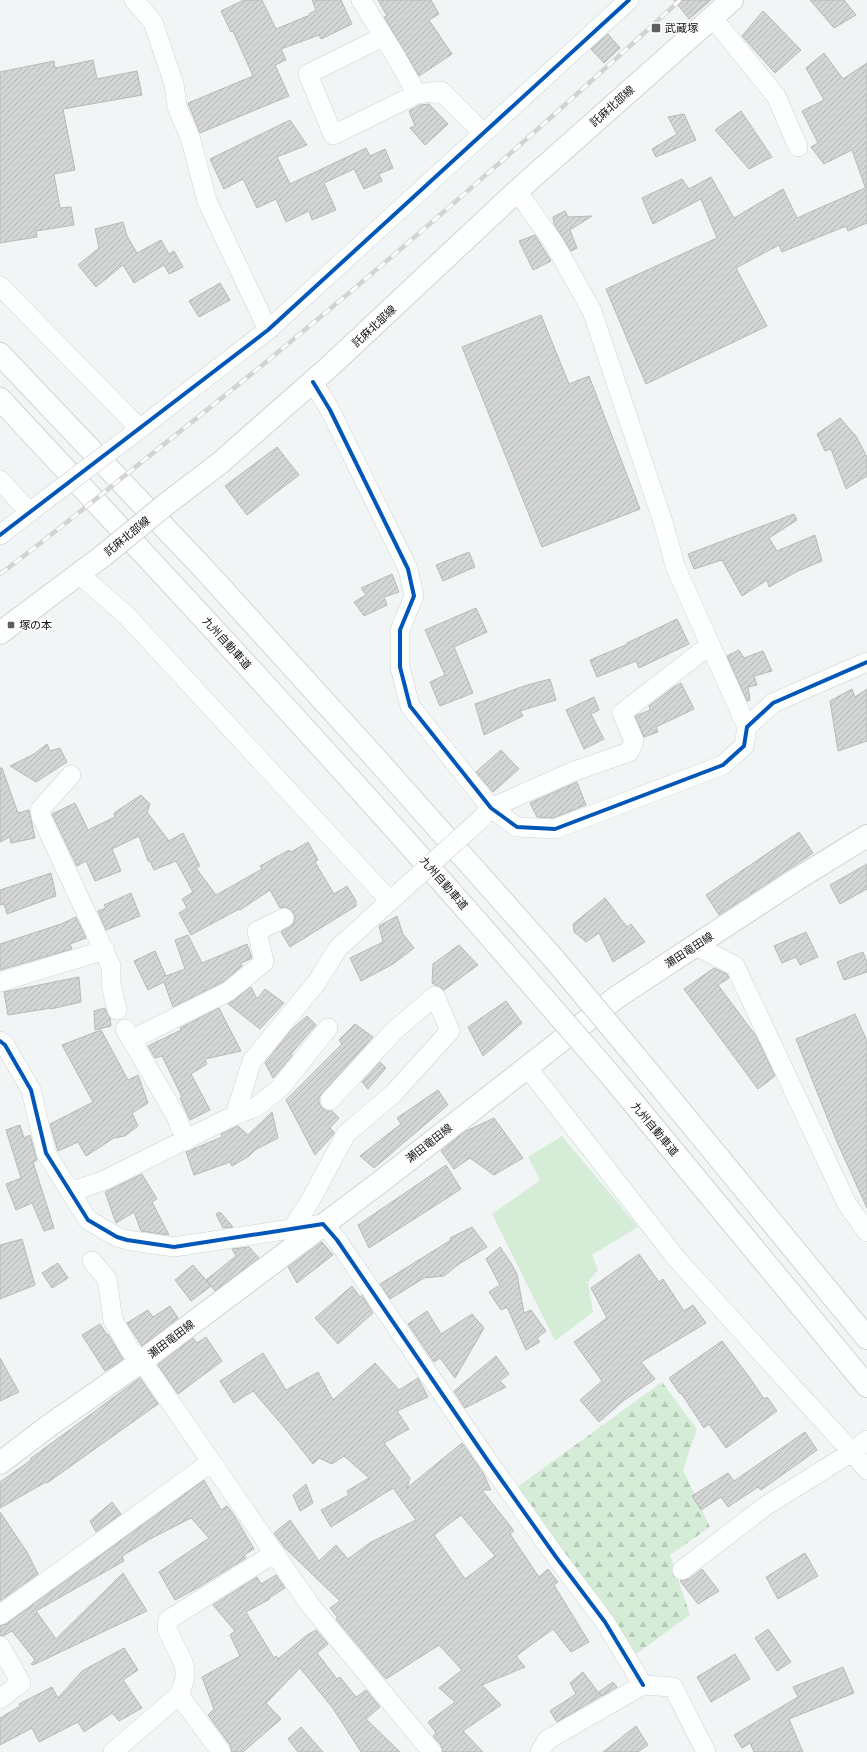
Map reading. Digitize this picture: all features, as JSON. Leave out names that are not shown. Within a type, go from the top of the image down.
[{"type":"main road","name":"託麻北部線","points":[[0,633],[104,555],[220,463],[313,382],[517,190],[732,0]]},
{"type":"main road","points":[[0,354],[208,574],[380,762],[554,959],[867,1338]]},
{"type":"main road","name":"九州自動車道","points":[[0,399],[177,588],[430,866],[612,1077],[867,1386]]},
{"type":"main road","name":"瀬田竜田線","points":[[0,1463],[50,1425],[142,1361],[383,1180],[617,997],[867,836]]},
{"type":"street","points":[[134,0],[153,22],[174,84],[177,107],[190,137],[207,201],[268,330]]},
{"type":"street","points":[[361,0],[417,94]]},
{"type":"street","points":[[0,535],[268,330],[627,1]]},
{"type":"street","points":[[712,17],[776,96],[798,147]]},
{"type":"street","points":[[383,38],[308,74],[333,135],[417,94],[441,91],[483,133]]},
{"type":"street","points":[[313,382],[330,410],[408,569],[414,596],[400,630],[400,667],[410,706],[486,813],[517,827],[555,829],[723,765],[744,746],[747,727],[675,566],[664,526],[592,311],[554,243],[517,190]]},
{"type":"street","points":[[0,286],[135,433]]},
{"type":"street","points":[[0,480],[29,512]]},
{"type":"street","points":[[79,574],[127,616],[395,897]]},
{"type":"street","points":[[235,1115],[252,1061],[317,982],[338,948],[486,813],[572,772],[629,752],[634,741],[622,713],[710,646]]},
{"type":"street","points":[[747,727],[774,703],[867,662]]},
{"type":"street","points":[[71,775],[40,810],[41,816],[105,950],[111,966],[111,984],[117,1010]]},
{"type":"street","points":[[186,1141],[176,1116],[128,1034],[229,991],[264,962],[257,931],[284,918]]},
{"type":"street","points":[[696,946],[735,966],[847,1204],[867,1232]]},
{"type":"street","points":[[0,982],[105,950]]},
{"type":"street","points":[[292,1229],[310,1201],[346,1134],[393,1094],[450,1031],[435,996],[395,1030],[330,1100]]},
{"type":"street","points":[[70,1192],[105,1180],[186,1141],[235,1115],[256,1107],[280,1088],[328,1028]]},
{"type":"street","points":[[0,1041],[5,1045],[31,1090],[46,1154],[88,1220],[117,1237],[127,1240],[174,1247],[323,1224],[337,1240],[556,1557],[605,1622],[643,1685]]},
{"type":"street","points":[[527,1066],[676,1258],[867,1470]]},
{"type":"street","points":[[92,1261],[107,1279],[113,1320],[130,1350],[142,1361],[310,1604],[432,1752]]},
{"type":"street","points":[[682,1570],[767,1505],[852,1452],[867,1440]]},
{"type":"street","points":[[0,1615],[211,1462]]},
{"type":"street","points":[[113,1752],[179,1695],[185,1679],[185,1670],[183,1662],[167,1629],[168,1620],[275,1553]]},
{"type":"street","points":[[0,1646],[21,1683],[0,1699]]},
{"type":"street","points":[[540,1752],[547,1740],[643,1685],[673,1687],[706,1752]]},
{"type":"street","points":[[179,1695],[221,1752]]},
{"type":"green space","points":[[562,1136],[638,1227],[592,1255],[598,1270],[588,1282],[593,1312],[555,1341],[492,1214],[540,1180],[528,1157]]},
{"type":"green space","points":[[662,1382],[697,1429],[683,1470],[710,1527],[670,1555],[690,1615],[636,1654],[516,1488]]},
{"type":"building","points":[[244,0],[262,0],[276,29],[310,15],[309,14],[316,10],[312,0],[341,0],[352,24],[321,39],[319,35],[281,49],[286,60],[275,65],[289,96],[200,133],[188,103],[253,76],[233,31],[231,32],[221,11]]},
{"type":"building","points":[[378,0],[431,0],[439,14],[429,20],[452,54],[419,76],[384,17],[387,16]]},
{"type":"building","points":[[674,0],[711,0],[689,19]]},
{"type":"building","points":[[810,0],[844,0],[856,15],[834,28]]},
{"type":"building","points":[[763,11],[801,50],[775,73],[742,36]]},
{"type":"building","points":[[608,34],[620,48],[604,63],[591,49]]},
{"type":"building","points":[[824,53],[843,79],[867,63],[867,187],[865,187],[852,150],[824,164],[811,147],[818,143],[802,111],[824,100],[806,68]]},
{"type":"building","points":[[93,60],[97,79],[137,71],[142,95],[63,109],[75,170],[54,174],[60,208],[71,207],[74,225],[36,231],[37,237],[0,243],[0,72],[54,61],[55,68]]},
{"type":"building","points":[[429,104],[448,124],[425,145],[410,128],[415,126],[409,111],[420,105]]},
{"type":"building","points":[[741,111],[772,157],[749,169],[715,130]]},
{"type":"building","points":[[684,114],[696,140],[656,157],[652,149],[677,134],[668,117]]},
{"type":"building","points":[[290,120],[307,145],[277,157],[290,184],[366,148],[370,156],[385,149],[393,168],[379,174],[382,181],[364,189],[354,169],[324,183],[336,210],[312,220],[309,211],[286,222],[276,199],[257,208],[243,179],[224,189],[210,159]]},
{"type":"building","points":[[711,177],[734,218],[783,189],[797,218],[867,187],[867,223],[848,231],[846,226],[782,252],[779,245],[736,268],[767,326],[646,384],[606,289],[717,238],[701,199],[653,224],[642,198],[682,179],[689,189]]},
{"type":"building","points":[[565,211],[568,217],[592,216],[570,230],[577,248],[571,251],[554,224],[553,217]]},
{"type":"building","points":[[123,222],[127,236],[137,253],[161,240],[169,254],[174,251],[183,267],[169,274],[164,265],[134,283],[123,265],[96,287],[78,265],[99,248],[95,229]]},
{"type":"building","points":[[535,235],[551,261],[533,270],[519,241]]},
{"type":"building","points":[[220,283],[230,300],[199,317],[189,301]]},
{"type":"building","points":[[541,315],[569,384],[589,376],[640,509],[542,547],[462,347]]},
{"type":"building","points":[[840,418],[856,436],[867,457],[867,476],[846,489],[831,449],[825,451],[817,434]]},
{"type":"building","points":[[277,447],[299,475],[247,515],[225,486]]},
{"type":"building","points":[[794,514],[797,520],[769,538],[777,551],[815,535],[822,561],[798,571],[769,587],[767,580],[742,596],[722,560],[694,569],[688,554]]},
{"type":"building","points":[[469,552],[475,567],[443,581],[436,565]]},
{"type":"building","points":[[392,574],[399,592],[384,597],[387,605],[364,616],[354,602],[366,595],[361,588]]},
{"type":"building","points":[[476,608],[487,632],[454,647],[473,693],[440,706],[430,682],[445,675],[425,630]]},
{"type":"building","points":[[677,619],[689,644],[639,668],[636,661],[597,677],[590,660],[628,644],[627,643]]},
{"type":"building","points":[[739,650],[744,658],[763,651],[772,671],[754,676],[757,685],[748,687],[750,700],[747,701],[727,656]]},
{"type":"building","points":[[550,679],[556,700],[520,711],[523,716],[484,735],[475,704],[524,686]]},
{"type":"building","points":[[681,683],[694,709],[656,727],[658,732],[644,737],[635,716],[650,710],[649,706]]},
{"type":"building","points":[[852,689],[855,697],[867,689],[867,741],[838,751],[830,701]]},
{"type":"building","points":[[594,697],[599,710],[591,714],[604,739],[584,749],[566,710]]},
{"type":"building","points":[[47,744],[50,751],[60,748],[67,762],[36,782],[10,766],[34,754]]},
{"type":"building","points":[[501,750],[519,769],[493,792],[476,772]]},
{"type":"building","points":[[0,768],[2,768],[18,813],[29,810],[35,838],[11,843],[10,837],[0,842]]},
{"type":"building","points":[[577,782],[586,805],[553,818],[537,817],[530,803]]},
{"type":"building","points":[[141,795],[150,804],[147,812],[169,841],[183,833],[200,866],[196,868],[216,895],[262,869],[260,866],[289,850],[291,852],[308,842],[318,860],[315,862],[334,894],[347,886],[356,901],[356,906],[290,947],[281,932],[293,924],[295,919],[294,914],[290,909],[285,907],[280,908],[270,890],[240,910],[239,909],[191,935],[179,913],[187,908],[182,899],[193,892],[176,861],[154,870],[150,861],[148,861],[139,836],[112,849],[121,871],[95,881],[86,861],[77,866],[52,814],[75,803],[88,830],[115,817],[114,813]]},
{"type":"building","points":[[799,832],[813,853],[719,915],[706,895]]},
{"type":"building","points":[[867,864],[867,889],[840,904],[830,885]]},
{"type":"building","points":[[51,873],[56,896],[7,914],[4,904],[0,905],[0,890]]},
{"type":"building","points":[[131,893],[140,916],[106,930],[98,911],[106,908],[104,905]]},
{"type":"building","points":[[605,898],[627,927],[631,924],[645,942],[613,962],[599,933],[586,942],[574,932],[573,924]]},
{"type":"building","points":[[397,916],[403,934],[414,948],[393,964],[361,981],[350,958],[383,942],[379,926]]},
{"type":"building","points":[[76,917],[86,938],[70,944],[72,949],[0,970],[0,944],[61,924]]},
{"type":"building","points":[[806,932],[818,957],[800,965],[796,957],[782,963],[774,946]]},
{"type":"building","points":[[188,935],[202,963],[247,944],[252,958],[241,963],[242,966],[223,982],[173,1007],[164,982],[148,990],[134,961],[155,951],[166,976],[185,969],[175,940]]},
{"type":"building","points":[[459,945],[478,965],[444,990],[432,983],[433,964]]},
{"type":"building","points":[[863,952],[867,962],[867,972],[844,980],[837,962]]},
{"type":"building","points":[[714,968],[727,974],[729,978],[718,985],[756,1036],[775,1076],[758,1089],[684,989]]},
{"type":"building","points":[[79,977],[81,1002],[51,1009],[8,1015],[4,992]]},
{"type":"building","points":[[251,987],[257,999],[265,989],[284,1003],[260,1029],[228,1004]]},
{"type":"building","points":[[506,1001],[522,1023],[483,1056],[468,1027]]},
{"type":"building","points":[[105,1008],[110,1018],[111,1026],[95,1030],[94,1011]]},
{"type":"building","points":[[219,1008],[241,1051],[205,1059],[207,1064],[191,1074],[210,1110],[190,1120],[180,1098],[182,1097],[162,1056],[155,1058],[148,1046],[181,1030],[180,1028]]},
{"type":"building","points":[[855,1014],[867,1041],[867,1208],[837,1142],[796,1039]]},
{"type":"building","points":[[307,1016],[316,1025],[273,1078],[265,1063],[292,1029]]},
{"type":"building","points":[[355,1024],[373,1037],[319,1097],[319,1103],[322,1108],[327,1111],[332,1111],[339,1118],[330,1128],[334,1132],[333,1135],[315,1155],[286,1100],[342,1044],[339,1040]]},
{"type":"building","points":[[101,1030],[128,1080],[138,1075],[148,1103],[132,1113],[138,1126],[125,1136],[114,1138],[86,1156],[78,1142],[58,1151],[50,1124],[93,1102],[62,1045]]},
{"type":"building","points":[[380,1062],[386,1068],[368,1089],[362,1082]]},
{"type":"building","points":[[438,1090],[448,1105],[374,1168],[360,1156],[401,1124],[397,1118]]},
{"type":"building","points":[[272,1112],[278,1138],[255,1150],[249,1156],[232,1166],[230,1162],[194,1175],[186,1152],[222,1137],[221,1134],[238,1126],[248,1135]]},
{"type":"building","points":[[494,1118],[523,1158],[494,1175],[470,1158],[454,1169],[441,1151],[464,1132]]},
{"type":"building","points":[[20,1125],[24,1138],[30,1135],[37,1160],[33,1162],[54,1228],[44,1231],[32,1203],[16,1210],[6,1184],[21,1178],[6,1130]]},
{"type":"building","points":[[446,1165],[461,1189],[369,1248],[358,1225]]},
{"type":"building","points":[[142,1174],[157,1199],[152,1202],[169,1235],[141,1231],[134,1212],[116,1223],[105,1192]]},
{"type":"building","points":[[220,1212],[233,1227],[223,1228],[216,1214]]},
{"type":"building","points":[[472,1227],[487,1247],[459,1264],[444,1276],[424,1278],[390,1299],[380,1284],[451,1240],[450,1238]]},
{"type":"building","points":[[22,1239],[35,1285],[0,1299],[0,1245]]},
{"type":"building","points":[[322,1242],[333,1255],[297,1283],[288,1267]]},
{"type":"building","points":[[249,1247],[259,1258],[215,1291],[206,1280],[236,1256],[232,1249]]},
{"type":"building","points":[[500,1247],[517,1274],[524,1313],[531,1310],[546,1331],[537,1338],[540,1342],[526,1350],[507,1307],[501,1310],[489,1292],[500,1285],[486,1259]]},
{"type":"building","points":[[639,1254],[659,1282],[663,1279],[684,1311],[693,1305],[706,1323],[641,1362],[655,1379],[623,1401],[599,1422],[580,1400],[602,1381],[574,1342],[607,1318],[591,1288]]},
{"type":"building","points":[[58,1263],[68,1278],[52,1288],[42,1273]]},
{"type":"building","points":[[193,1265],[211,1286],[191,1301],[175,1280]]},
{"type":"building","points":[[352,1286],[360,1297],[362,1295],[373,1313],[338,1344],[315,1318]]},
{"type":"building","points":[[170,1306],[178,1318],[142,1346],[127,1323],[148,1310],[153,1317]]},
{"type":"building","points":[[427,1311],[441,1334],[472,1314],[484,1328],[455,1378],[440,1358],[434,1362],[408,1324]]},
{"type":"building","points":[[100,1324],[123,1359],[105,1371],[82,1335]]},
{"type":"building","points":[[206,1337],[222,1361],[178,1394],[158,1365],[193,1338],[197,1343]]},
{"type":"building","points":[[722,1341],[764,1399],[767,1397],[777,1411],[726,1448],[709,1424],[704,1428],[681,1393],[680,1394],[669,1378]]},
{"type":"building","points":[[263,1353],[286,1390],[318,1372],[333,1400],[375,1363],[399,1390],[418,1378],[428,1397],[397,1411],[409,1429],[384,1443],[410,1478],[407,1488],[462,1443],[483,1473],[491,1490],[482,1490],[514,1531],[510,1534],[539,1577],[548,1569],[558,1582],[554,1585],[589,1642],[571,1652],[553,1629],[516,1656],[525,1667],[482,1685],[501,1705],[463,1731],[483,1752],[443,1752],[441,1745],[433,1736],[436,1733],[428,1722],[455,1702],[439,1688],[462,1670],[439,1645],[386,1679],[336,1619],[338,1618],[330,1608],[340,1601],[285,1548],[274,1533],[290,1520],[319,1561],[336,1545],[348,1559],[371,1542],[416,1520],[393,1488],[331,1527],[321,1510],[349,1495],[347,1491],[369,1478],[344,1456],[332,1464],[319,1458],[313,1464],[253,1391],[234,1403],[220,1381]],"holes":[[[461,1515],[495,1556],[465,1579],[434,1535]]]},
{"type":"building","points":[[496,1356],[509,1374],[500,1381],[506,1387],[465,1408],[454,1391]]},
{"type":"building","points":[[0,1358],[19,1392],[0,1401]]},
{"type":"building","points":[[140,1378],[158,1404],[47,1483],[46,1482],[0,1508],[0,1482]]},
{"type":"building","points":[[805,1432],[817,1450],[761,1490],[758,1487],[728,1507],[721,1497],[701,1510],[692,1496],[728,1473],[734,1481]]},
{"type":"building","points":[[204,1480],[221,1510],[227,1506],[254,1549],[244,1555],[246,1558],[175,1600],[159,1572],[209,1538],[191,1518],[152,1538],[122,1556],[124,1561],[36,1611],[56,1639],[123,1573],[147,1611],[33,1665],[31,1664],[35,1660],[12,1631],[3,1636],[0,1635],[0,1626],[6,1624]]},
{"type":"building","points":[[306,1484],[313,1503],[300,1511],[293,1495]]},
{"type":"building","points":[[112,1502],[121,1514],[96,1532],[90,1521]]},
{"type":"building","points":[[0,1512],[27,1552],[38,1574],[0,1601]]},
{"type":"building","points":[[805,1553],[818,1576],[778,1599],[766,1577]]},
{"type":"building","points":[[702,1569],[719,1591],[698,1604],[680,1581],[689,1579]]},
{"type":"building","points":[[276,1575],[285,1588],[269,1598],[270,1599],[246,1612],[274,1658],[276,1656],[278,1659],[307,1635],[316,1630],[328,1644],[317,1653],[337,1679],[340,1677],[356,1697],[366,1690],[380,1707],[366,1719],[400,1752],[361,1752],[332,1707],[300,1668],[266,1703],[281,1719],[243,1752],[232,1752],[230,1745],[208,1715],[214,1709],[202,1677],[240,1656],[230,1635],[235,1631],[213,1605],[257,1577],[261,1584]]},
{"type":"building","points":[[768,1629],[791,1662],[777,1671],[755,1638]]},
{"type":"building","points":[[124,1648],[138,1670],[123,1680],[142,1708],[119,1721],[112,1713],[84,1732],[78,1722],[39,1742],[32,1728],[0,1745],[0,1718],[20,1706],[19,1704],[52,1687],[58,1698],[82,1671]]},
{"type":"building","points":[[735,1654],[750,1679],[711,1702],[697,1677]]},
{"type":"building","points":[[843,1667],[854,1693],[789,1719],[803,1752],[754,1752],[750,1743],[742,1748],[734,1735],[798,1697],[793,1687]]},
{"type":"building","points":[[583,1672],[601,1696],[557,1722],[550,1711],[576,1694],[570,1683]]},
{"type":"building","points":[[613,1682],[617,1687],[602,1696],[599,1692]]},
{"type":"building","points":[[636,1726],[648,1745],[638,1752],[603,1752]]},
{"type":"building","points":[[301,1727],[323,1752],[298,1752],[288,1739]]},
{"type":"railway","points":[[0,574],[60,528],[358,286],[488,173],[680,0]]},
{"type":"cycle path","points":[[0,535],[268,330],[629,0]]},
{"type":"cycle path","points":[[313,382],[330,410],[408,569],[414,596],[400,630],[400,667],[410,706],[491,808],[517,827],[555,829],[723,765],[744,746],[747,727],[773,703],[867,662]]},
{"type":"cycle path","points":[[0,1041],[5,1045],[31,1090],[46,1153],[88,1220],[117,1237],[127,1240],[174,1247],[323,1224],[337,1240],[488,1461],[556,1557],[605,1622],[643,1685]]},
{"type":"place","name":"武蔵塚","points":[[656,28]]},
{"type":"place","name":"塚の本","points":[[11,625]]}]
